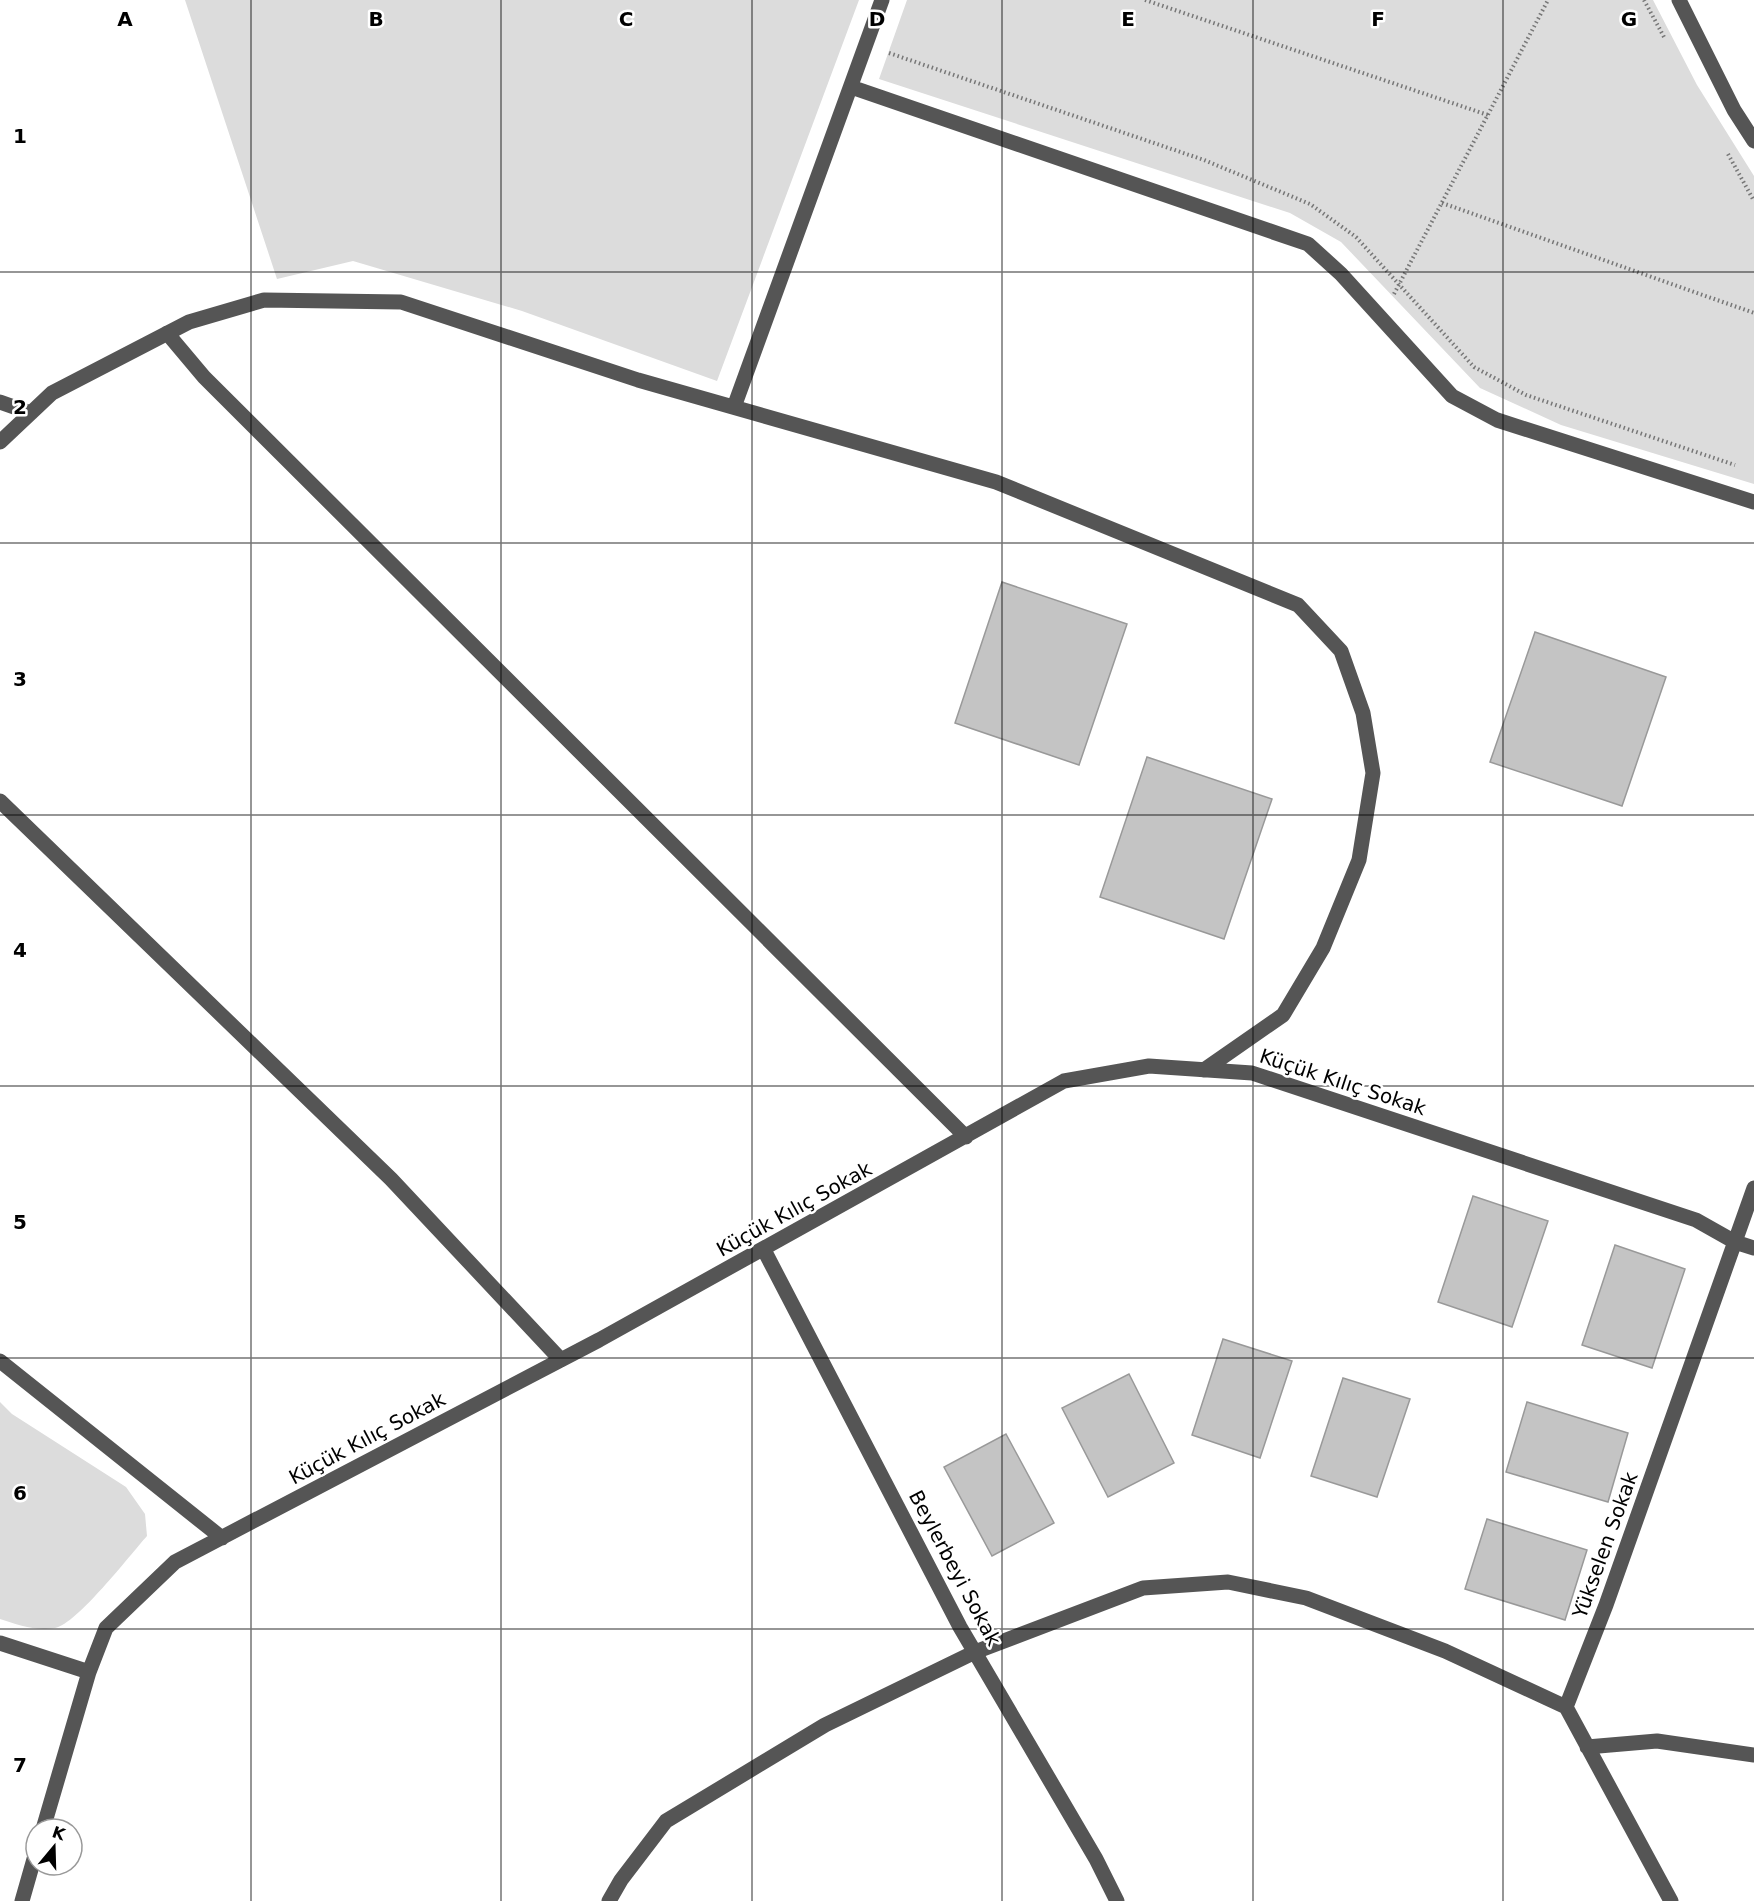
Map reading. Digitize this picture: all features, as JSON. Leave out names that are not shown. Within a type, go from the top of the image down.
[{"type":"street","points":[[734,407],[882,0]]},
{"type":"street","points":[[1679,0],[1734,110],[1754,141]]},
{"type":"street","points":[[851,87],[1308,244],[1452,396],[1497,420],[1754,502]]},
{"type":"street","points":[[0,442],[52,393],[189,322],[264,300],[401,302],[638,380],[996,482],[1298,605],[1341,651],[1363,714],[1373,773],[1359,860],[1323,948],[1283,1014],[1204,1070]]},
{"type":"street","points":[[166,333],[221,394],[966,1137]]},
{"type":"street","points":[[0,402],[31,413]]},
{"type":"street","points":[[0,801],[391,1179],[561,1360]]},
{"type":"street","name":"Küçük Kılıç Sokak","points":[[47,1817],[89,1672],[106,1628],[175,1562],[561,1360],[764,1250],[1064,1081],[1149,1066],[1252,1073],[1696,1220],[1735,1242],[1754,1248]]},
{"type":"street","name":"Yükselen Sokak","points":[[1566,1707],[1606,1605],[1754,1188]]},
{"type":"street","name":"Beylerbeyi Sokak","points":[[764,1250],[975,1652],[1096,1858],[1117,1901]]},
{"type":"street","points":[[0,1361],[222,1538]]},
{"type":"street","points":[[609,1901],[621,1880],[666,1821],[825,1725],[975,1652],[1143,1588],[1228,1582],[1306,1598],[1445,1651],[1566,1707],[1671,1901]]},
{"type":"street","points":[[0,1643],[89,1672]]},
{"type":"street","points":[[1587,1747],[1657,1741],[1754,1755]]},
{"type":"street","points":[[22,1901],[29,1877]]},
{"type":"path","points":[[1145,0],[1488,115]]},
{"type":"path","points":[[1380,318],[1548,0]]},
{"type":"path","points":[[1442,203],[1754,313]]},
{"type":"shaded area","points":[[185,0],[859,0],[717,381],[522,311],[353,261],[277,279]]},
{"type":"shaded area","points":[[907,0],[1653,0],[1697,85],[1754,176],[1754,484],[1561,425],[1480,388],[1341,242],[1290,213],[879,79]]},
{"type":"shaded area","points":[[0,1402],[12,1414],[126,1487],[145,1514],[147,1536],[76,1615],[65,1624],[55,1628],[34,1628],[0,1619]]},
{"type":"building","points":[[1002,582],[1127,624],[1079,765],[955,723]]},
{"type":"building","points":[[1535,632],[1666,677],[1622,806],[1490,762]]},
{"type":"building","points":[[1147,757],[1272,799],[1224,939],[1100,897]]},
{"type":"building","points":[[1473,1196],[1548,1221],[1512,1327],[1438,1302]]},
{"type":"building","points":[[1615,1245],[1685,1269],[1652,1368],[1582,1345]]},
{"type":"building","points":[[1223,1339],[1292,1361],[1260,1458],[1192,1435]]},
{"type":"building","points":[[1129,1374],[1174,1463],[1108,1497],[1062,1408]]},
{"type":"building","points":[[1343,1378],[1410,1399],[1377,1497],[1311,1476]]},
{"type":"building","points":[[1527,1402],[1628,1433],[1608,1502],[1506,1472]]},
{"type":"building","points":[[1006,1434],[1054,1523],[992,1556],[944,1467]]},
{"type":"building","points":[[1487,1519],[1587,1550],[1565,1620],[1465,1589]]}]
